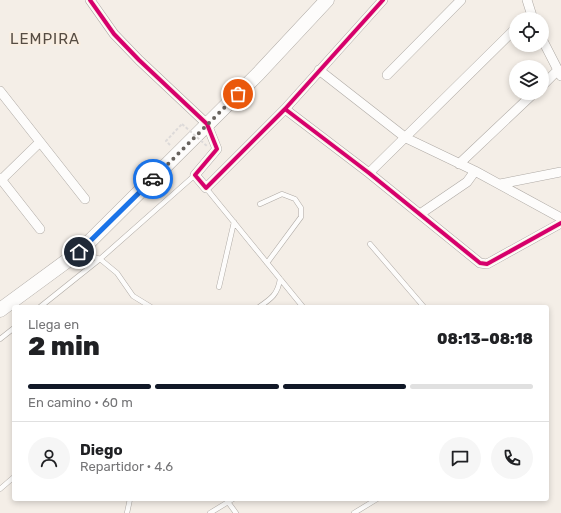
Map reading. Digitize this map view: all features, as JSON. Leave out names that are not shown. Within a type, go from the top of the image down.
[{"type":"main road","points":[[0,310],[79,252],[258,74],[327,0]]},
{"type":"street","points":[[90,0],[114,34],[139,60],[207,124],[217,149],[195,175],[206,188],[285,109],[383,0]]},
{"type":"street","points":[[387,75],[461,0]]},
{"type":"street","points":[[527,0],[529,12]]},
{"type":"street","points":[[369,173],[509,35]]},
{"type":"street","points":[[549,52],[560,73],[549,81]]},
{"type":"street","points":[[320,70],[406,138],[475,171],[561,218]]},
{"type":"street","points":[[0,91],[86,199]]},
{"type":"street","points":[[459,164],[527,100]]},
{"type":"street","points":[[285,109],[369,173],[480,264],[487,264],[561,222]]},
{"type":"street","points":[[40,142],[0,180],[40,229]]},
{"type":"street","points":[[420,214],[467,182],[475,171]]},
{"type":"street","points":[[500,184],[561,172]]},
{"type":"lane","points":[[42,305],[100,259],[195,175]]},
{"type":"lane","points":[[206,188],[301,305]]},
{"type":"lane","points":[[260,204],[282,194],[295,199],[302,208],[301,217],[267,263]]},
{"type":"lane","points":[[219,287],[234,222]]},
{"type":"lane","points":[[370,244],[422,305]]},
{"type":"lane","points":[[79,252],[100,259],[117,274],[133,296],[148,305]]},
{"type":"lane","points":[[262,305],[274,296],[279,287],[280,279]]},
{"type":"lane","points":[[0,340],[12,330]]},
{"type":"lane","points":[[0,489],[12,478]]},
{"type":"lane","points":[[127,513],[130,501]]},
{"type":"lane","points":[[354,513],[374,501]]},
{"type":"lane","points":[[210,513],[228,502],[236,513]]},
{"type":"path","points":[[166,141],[182,124],[208,148]]},
{"type":"cycle path","points":[[90,0],[114,34],[139,60],[207,124],[217,149],[195,175],[206,188],[285,109],[383,0]]},
{"type":"cycle path","points":[[285,109],[369,173],[480,263],[487,264],[561,223]]},
{"type":"way so far","points":[[153,179],[238,94]]},
{"type":"district","name":"LEMPIRA","points":[[45,39]]},
{"type":"route","points":[[79,252],[153,179]]}]
